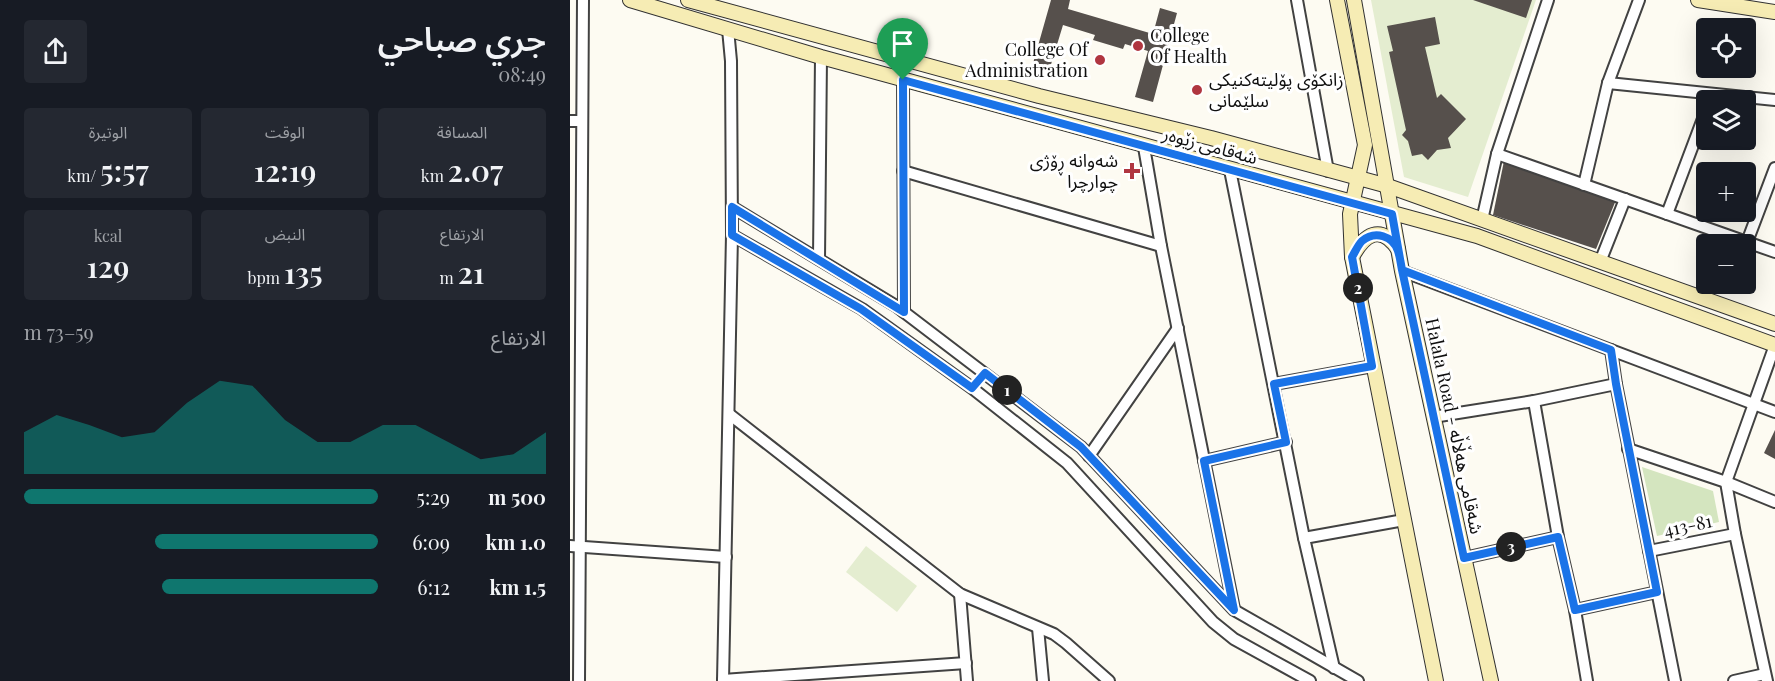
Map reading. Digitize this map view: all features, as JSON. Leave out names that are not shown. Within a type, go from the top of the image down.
[{"type":"main road","name":"شەقامی زێوەر","points":[[630,0],[903,80],[1477,236],[1775,345]]},
{"type":"main road","points":[[1337,0],[1365,145],[1349,225],[1352,257],[1436,681]]},
{"type":"main road","name":"Halala Road - شەقامی هەڵاڵە","points":[[1354,0],[1402,270],[1491,681]]},
{"type":"main road","points":[[1698,0],[1775,12]]},
{"type":"main road","name":"شەقامی زێوەر","points":[[695,2],[1017,90],[1211,138],[1388,186],[1775,324]]},
{"type":"main road","points":[[695,2],[698,21]]},
{"type":"main road","points":[[1352,257],[1361,242],[1370,236],[1382,235],[1392,240],[1398,249]]},
{"type":"street","points":[[576,674],[575,377],[583,0]]},
{"type":"street","points":[[1296,0],[1328,171]]},
{"type":"street","points":[[1482,220],[1497,154],[1548,0]]},
{"type":"street","points":[[1584,185],[1608,82],[1639,0]]},
{"type":"street","points":[[728,29],[731,61],[732,235],[723,681],[806,677],[966,663]]},
{"type":"street","points":[[819,259],[821,57]]},
{"type":"street","points":[[903,80],[904,312]]},
{"type":"street","points":[[1608,82],[1696,96]]},
{"type":"street","points":[[1756,99],[1775,100]]},
{"type":"street","points":[[570,121],[582,121]]},
{"type":"street","points":[[1667,214],[1696,137]]},
{"type":"street","points":[[1144,147],[1161,246],[1234,610]]},
{"type":"street","points":[[1497,154],[1724,234]]},
{"type":"street","points":[[1750,234],[1775,168]]},
{"type":"street","points":[[1230,170],[1304,538],[1334,668]]},
{"type":"street","points":[[903,171],[1161,246]]},
{"type":"street","points":[[1600,262],[1625,199]]},
{"type":"street","points":[[732,207],[904,312],[985,373],[1081,447],[1234,610],[1358,681]]},
{"type":"street","points":[[732,235],[861,309],[972,388],[1067,463],[1212,622],[1234,639],[1310,681]]},
{"type":"street","points":[[1756,245],[1775,252]]},
{"type":"street","points":[[1402,270],[1775,412]]},
{"type":"street","points":[[1089,456],[1178,328]]},
{"type":"street","points":[[1734,681],[1766,677],[1726,482],[1775,345]]},
{"type":"street","points":[[1611,350],[1628,449],[1675,681]]},
{"type":"street","points":[[1274,384],[1372,366]]},
{"type":"street","points":[[972,388],[985,373]]},
{"type":"street","points":[[1433,417],[1534,401],[1616,384]]},
{"type":"street","points":[[1534,401],[1587,681]]},
{"type":"street","points":[[729,414],[960,594],[1054,634],[1109,681]]},
{"type":"street","points":[[1204,461],[1286,442]]},
{"type":"street","points":[[1628,449],[1726,482],[1775,502]]},
{"type":"street","points":[[1304,538],[1404,520]]},
{"type":"street","name":"413-81","points":[[1649,551],[1735,534]]},
{"type":"street","points":[[1464,558],[1558,537]]},
{"type":"street","points":[[575,546],[726,557]]},
{"type":"street","points":[[1575,610],[1657,592]]},
{"type":"street","points":[[960,594],[967,681]]},
{"type":"street","points":[[1038,628],[1043,681]]},
{"type":"green space","points":[[1371,0],[1536,0],[1468,197],[1404,177]]},
{"type":"green space","points":[[1642,467],[1713,491],[1719,522],[1657,536]]},
{"type":"green space","points":[[866,546],[917,586],[897,612],[846,572]]},
{"type":"building","points":[[1051,0],[1070,0],[1068,9],[1153,34],[1160,8],[1177,13],[1153,102],[1135,97],[1148,51],[1125,44],[1123,49],[1093,40],[1095,35],[1063,25],[1049,71],[1032,67]]},
{"type":"building","points":[[1473,0],[1532,0],[1526,18]]},
{"type":"building","points":[[1435,17],[1440,44],[1425,47],[1437,98],[1441,94],[1466,119],[1448,138],[1451,148],[1437,150],[1428,160],[1422,154],[1412,156],[1408,141],[1402,135],[1406,130],[1389,52],[1393,51],[1387,26]]},
{"type":"building","points":[[1504,161],[1616,200],[1596,249],[1493,215]]},
{"type":"building","points":[[1775,430],[1775,459],[1764,453]]},
{"type":"place","name":"College Of Health","points":[[1138,46]]},
{"type":"place","name":"College Of Administration","points":[[1100,60]]},
{"type":"place","name":"زانکۆی پۆلیتەکنیکی سلێمانی","points":[[1197,90]]},
{"type":"place","name":"شەوانە ڕۆژی چوارچرا","points":[[1132,171]]},
{"type":"route","points":[[903,80],[904,312],[732,207],[732,235],[861,309],[972,388],[985,373],[1081,447],[1234,610],[1204,461],[1286,442],[1274,384],[1372,366],[1352,257],[1361,242],[1370,236],[1382,235],[1392,240],[1398,249],[1402,270],[1611,350],[1657,592],[1575,610],[1558,537],[1464,558],[1402,270],[1392,214],[903,80]]}]
